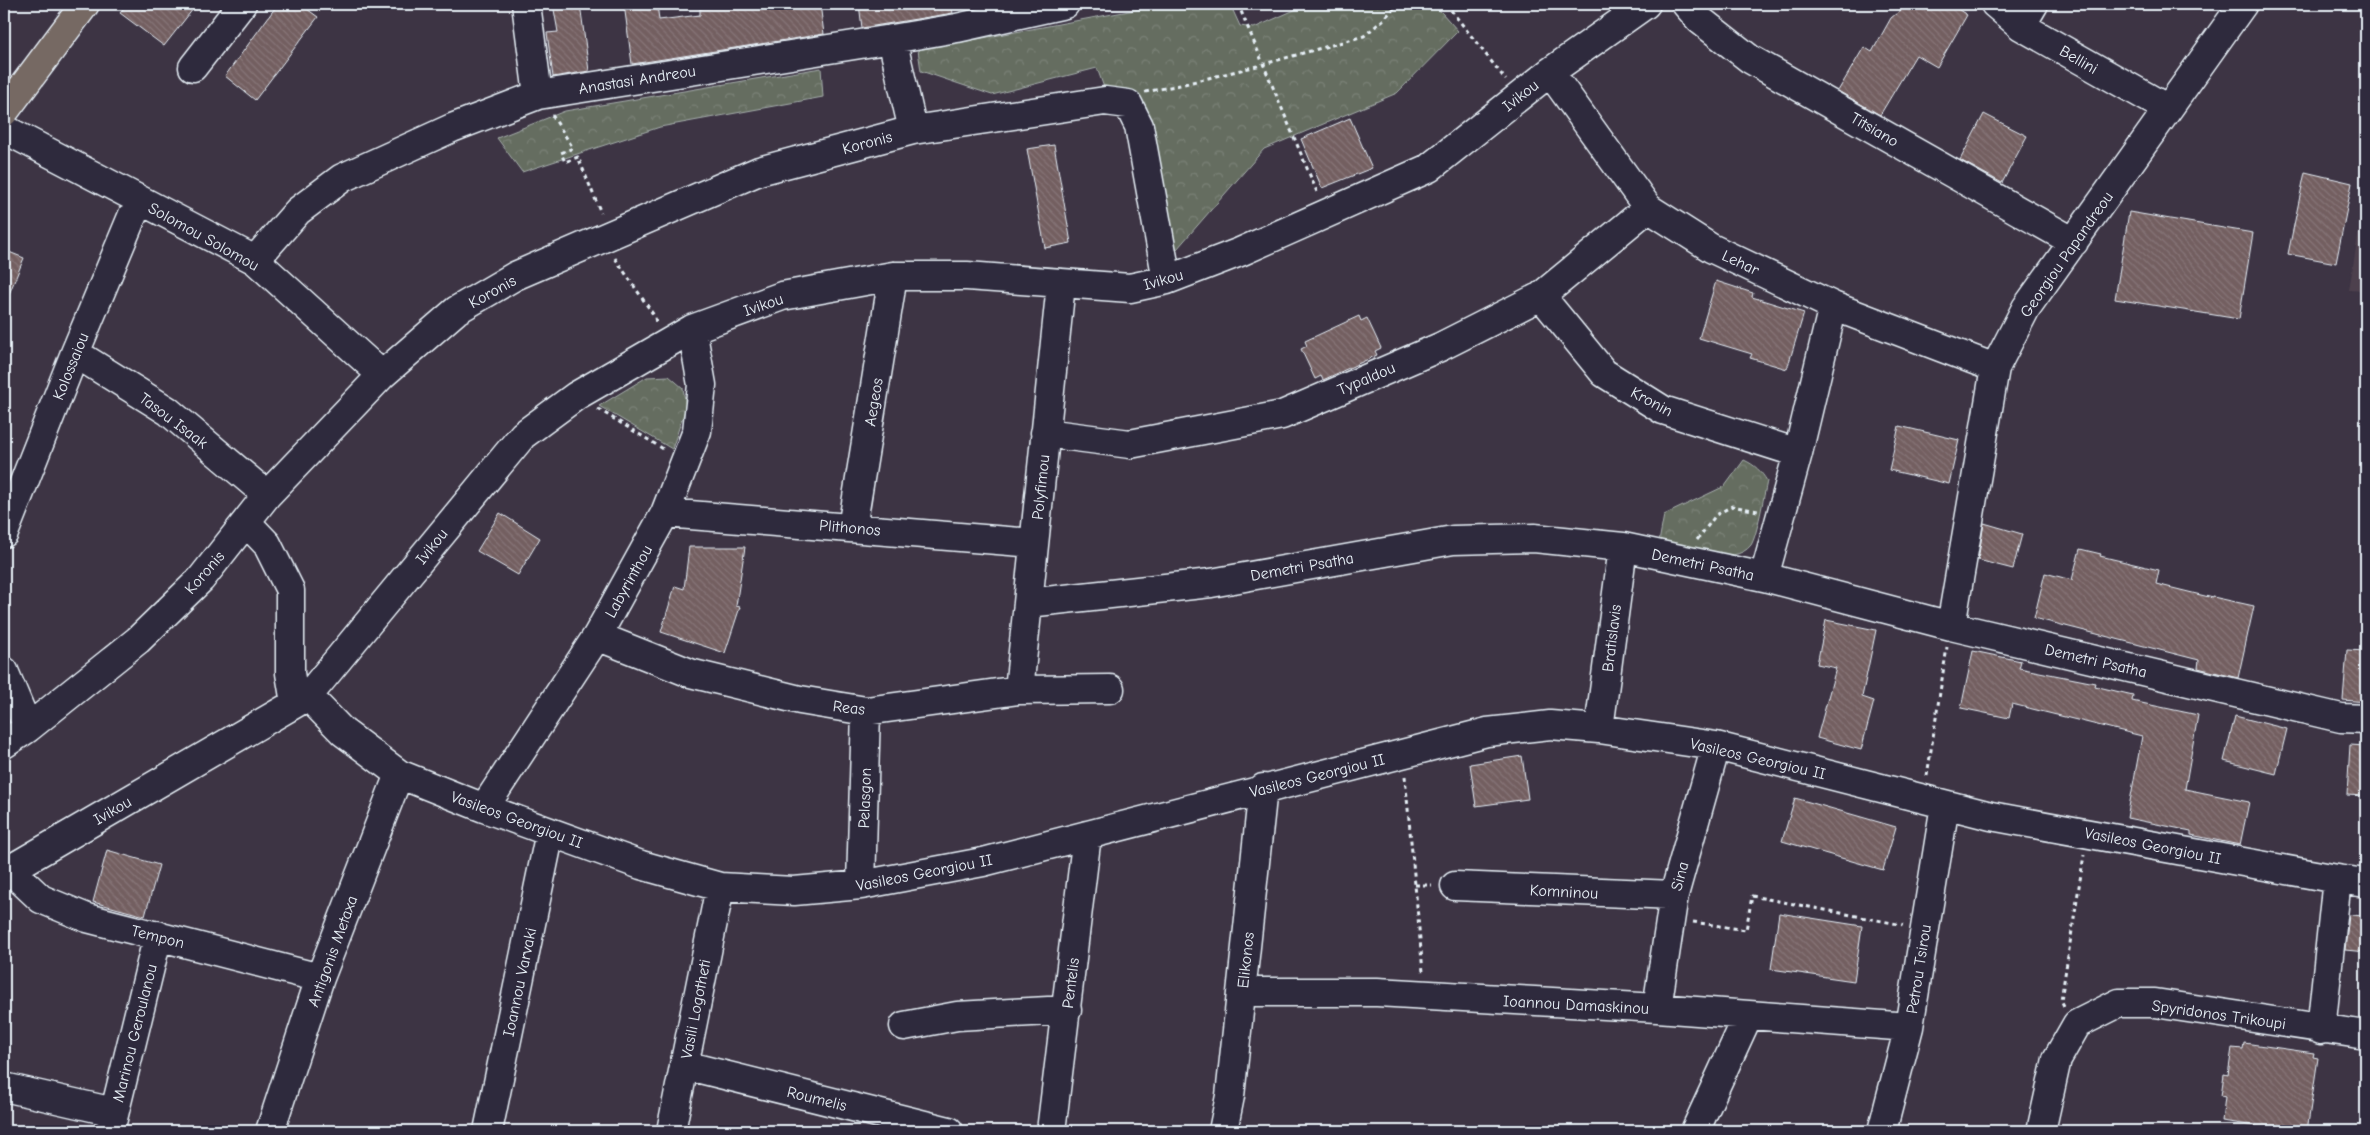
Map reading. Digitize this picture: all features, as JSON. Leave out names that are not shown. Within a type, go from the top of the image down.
[{"type":"main road","points":[[4,112],[85,4]]},
{"type":"street","points":[[193,67],[242,4]]},
{"type":"street","points":[[526,4],[538,95]]},
{"type":"street","name":"Anastasi Andreou","points":[[255,260],[298,211],[342,178],[452,128],[538,95],[957,28],[1064,4]]},
{"type":"street","name":"Ivikou","points":[[7,871],[302,699],[523,435],[576,396],[659,347],[692,330],[782,296],[893,276],[967,276],[1130,288],[1166,280],[1240,252],[1429,168],[1550,72],[1646,4]]},
{"type":"street","name":"Titsiano","points":[[1686,4],[1700,20],[1750,59],[2074,242]]},
{"type":"street","name":"Bellini","points":[[1995,4],[2028,15],[2168,109]]},
{"type":"street","name":"Georgiou Papandreou","points":[[1951,626],[1995,368],[2026,308],[2243,4]]},
{"type":"street","points":[[892,39],[913,130]]},
{"type":"street","name":"Lehar","points":[[1550,72],[1648,208],[1712,248],[1833,306],[1995,368]]},
{"type":"street","name":"Koronis","points":[[4,744],[28,728],[138,640],[201,579],[267,496],[382,375],[457,310],[515,276],[759,171],[913,130],[1105,101],[1128,104]]},
{"type":"street","points":[[1128,104],[1139,126],[1166,280]]},
{"type":"street","name":"Solomou Solomou","points":[[4,129],[255,260],[382,375]]},
{"type":"street","name":"Kolossaiou","points":[[4,533],[75,353],[139,200]]},
{"type":"street","name":"Typaldou","points":[[1046,433],[1130,444],[1282,415],[1440,347],[1540,296],[1648,208]]},
{"type":"street","name":"Aegeos","points":[[852,528],[893,276]]},
{"type":"street","name":"Polyfimou","points":[[1019,690],[1061,284]]},
{"type":"street","name":"Kronin","points":[[1540,296],[1604,373],[1663,410],[1798,453]]},
{"type":"street","points":[[1764,577],[1798,453],[1833,306]]},
{"type":"street","name":"Labyrinthou","points":[[484,808],[597,636],[665,513],[697,431],[702,385],[692,330]]},
{"type":"street","name":"Tasou Isaak","points":[[75,353],[168,412],[267,496]]},
{"type":"street","name":"Plithonos","points":[[665,513],[1034,543]]},
{"type":"street","points":[[246,522],[267,544],[290,590],[290,672],[302,699]]},
{"type":"street","name":"Demetri Psatha","points":[[1028,603],[1211,582],[1453,540],[1534,538],[1623,547],[1764,577],[1951,626],[2332,716],[2366,719]]},
{"type":"street","name":"Bratislavis","points":[[1599,729],[1623,547]]},
{"type":"street","name":"Reas","points":[[597,636],[690,673],[800,700],[866,711],[1019,690],[1110,689]]},
{"type":"street","points":[[4,671],[28,728]]},
{"type":"street","name":"Vasileos Georgiou II","points":[[302,699],[342,732],[399,774],[484,808],[641,865],[720,887],[794,892],[861,885],[983,862],[1487,732],[1550,724],[1716,746],[1991,816],[2366,883]]},
{"type":"street","name":"Pelasgon","points":[[861,885],[866,711]]},
{"type":"street","name":"Sina","points":[[1657,1008],[1672,907],[1716,746]]},
{"type":"street","name":"Antigonis Metaxa","points":[[270,1131],[320,978],[399,774]]},
{"type":"street","name":"Elikonos","points":[[1223,1131],[1230,1096],[1264,788]]},
{"type":"street","name":"Petrou Tsirou","points":[[1882,1131],[1909,1026],[1945,805]]},
{"type":"street","name":"Ioannou Varvaki","points":[[488,1131],[550,832]]},
{"type":"street","name":"Pentelis","points":[[1051,1131],[1087,835]]},
{"type":"street","name":"Tempon","points":[[7,871],[40,900],[87,918],[320,978]]},
{"type":"street","points":[[2321,1030],[2337,879]]},
{"type":"street","name":"Komninou","points":[[1454,886],[1672,907]]},
{"type":"street","name":"Vasili Logotheti","points":[[670,1131],[720,887]]},
{"type":"street","name":"Marinou Geroulanou","points":[[112,1122],[158,936]]},
{"type":"street","name":"Ioannou Damaskinou","points":[[1242,992],[1377,992],[1657,1008],[1909,1026]]},
{"type":"street","name":"Spyridonos Trikoupi","points":[[2077,1024],[2119,1003],[2155,1003],[2321,1030],[2366,1035]]},
{"type":"street","points":[[904,1026],[957,1016],[1067,1010]]},
{"type":"street","points":[[1695,1131],[1748,1016]]},
{"type":"street","points":[[2041,1131],[2057,1059],[2077,1024]]},
{"type":"street","name":"Roumelis","points":[[684,1064],[949,1131]]},
{"type":"street","points":[[4,1087],[112,1122]]},
{"type":"path","points":[[1238,4],[1326,214]]},
{"type":"path","points":[[1128,104],[1134,95],[1139,93],[1180,86],[1319,50],[1364,36],[1398,4]]},
{"type":"path","points":[[1446,4],[1510,85]]},
{"type":"path","points":[[538,95],[573,148],[561,153],[565,162],[578,157],[600,214],[608,210]]},
{"type":"path","points":[[602,239],[655,317],[659,347]]},
{"type":"path","points":[[576,396],[685,462]]},
{"type":"path","points":[[1692,548],[1700,533],[1716,515],[1732,506],[1763,512]]},
{"type":"path","points":[[1926,782],[1951,626]]},
{"type":"path","points":[[1402,753],[1426,995]]},
{"type":"path","points":[[2077,1024],[2061,1000],[2088,832]]},
{"type":"path","points":[[1672,907],[1746,930],[1752,896],[1906,925]]},
{"type":"shaded area","points":[[2366,188],[2366,291],[2349,290]]},
{"type":"green space","points":[[1167,4],[1230,4],[1240,26],[1254,28],[1308,4],[1434,4],[1458,31],[1397,93],[1264,149],[1177,249],[1166,242],[1148,121],[1106,93],[1097,68],[992,95],[921,71],[918,50]]},
{"type":"green space","points":[[821,68],[823,97],[660,127],[522,172],[497,138],[565,111]]},
{"type":"green space","points":[[669,376],[683,388],[686,407],[672,449],[599,406],[647,377]]},
{"type":"green space","points":[[1744,460],[1757,469],[1767,481],[1758,524],[1751,545],[1743,552],[1733,555],[1720,555],[1707,554],[1659,542],[1664,515],[1725,486]]},
{"type":"building","points":[[127,4],[197,4],[164,46],[120,13]]},
{"type":"building","points":[[278,4],[300,4],[318,17],[255,100],[225,76]]},
{"type":"building","points":[[553,4],[580,4],[589,71],[553,77],[547,33],[558,32]]},
{"type":"building","points":[[624,4],[657,4],[659,20],[700,15],[700,9],[725,6],[725,4],[820,4],[824,34],[632,64]]},
{"type":"building","points":[[859,4],[951,4],[953,13],[862,28]]},
{"type":"building","points":[[1908,4],[1950,4],[1967,15],[1937,67],[1916,55],[1880,115],[1838,91],[1864,47],[1872,52],[1891,18]]},
{"type":"building","points":[[1984,114],[2027,136],[2002,183],[1960,160]]},
{"type":"building","points":[[1350,118],[1372,168],[1322,188],[1301,139]]},
{"type":"building","points":[[1054,145],[1071,243],[1045,248],[1027,149]]},
{"type":"building","points":[[2305,172],[2352,183],[2336,263],[2288,254]]},
{"type":"building","points":[[2129,212],[2253,233],[2239,319],[2115,299]]},
{"type":"building","points":[[4,250],[24,258],[4,306]]},
{"type":"building","points":[[1716,281],[1753,293],[1752,297],[1804,313],[1787,369],[1750,358],[1752,354],[1699,338]]},
{"type":"building","points":[[1359,316],[1361,321],[1367,318],[1381,348],[1375,351],[1377,355],[1323,380],[1321,376],[1315,379],[1301,349],[1307,346],[1305,341]]},
{"type":"building","points":[[1899,426],[1959,440],[1949,484],[1889,470]]},
{"type":"building","points":[[500,513],[540,538],[518,575],[477,551]]},
{"type":"building","points":[[1984,523],[2022,534],[2013,569],[1978,560]]},
{"type":"building","points":[[689,547],[745,547],[736,606],[740,607],[725,653],[661,632],[675,586],[684,589]]},
{"type":"building","points":[[2080,549],[2101,554],[2100,556],[2159,570],[2156,584],[2254,606],[2238,678],[2198,668],[2199,660],[2034,618],[2045,573],[2072,580]]},
{"type":"building","points":[[1826,620],[1876,630],[1862,697],[1874,701],[1861,750],[1817,738],[1836,668],[1817,664]]},
{"type":"building","points":[[2347,650],[2366,651],[2366,702],[2343,700]]},
{"type":"building","points":[[1973,651],[2021,661],[2019,668],[2095,683],[2094,686],[2133,695],[2132,701],[2198,715],[2185,789],[2249,802],[2240,845],[2191,835],[2191,831],[2127,818],[2142,736],[2012,704],[2009,718],[1961,708]]},
{"type":"building","points":[[2235,716],[2287,729],[2276,774],[2224,761]]},
{"type":"building","points":[[2350,745],[2366,746],[2366,796],[2347,795]]},
{"type":"building","points":[[1522,756],[1528,799],[1476,806],[1470,764]]},
{"type":"building","points":[[1795,798],[1896,827],[1883,870],[1782,841]]},
{"type":"building","points":[[107,850],[159,865],[145,916],[93,902]]},
{"type":"building","points":[[1779,913],[1862,926],[1854,981],[1771,969]]},
{"type":"building","points":[[2349,915],[2366,916],[2366,952],[2345,950]]},
{"type":"building","points":[[2244,1043],[2314,1053],[2313,1057],[2318,1058],[2307,1131],[2256,1131],[2256,1126],[2222,1121],[2225,1097],[2221,1096],[2224,1074],[2228,1075],[2232,1048],[2243,1049]]}]
